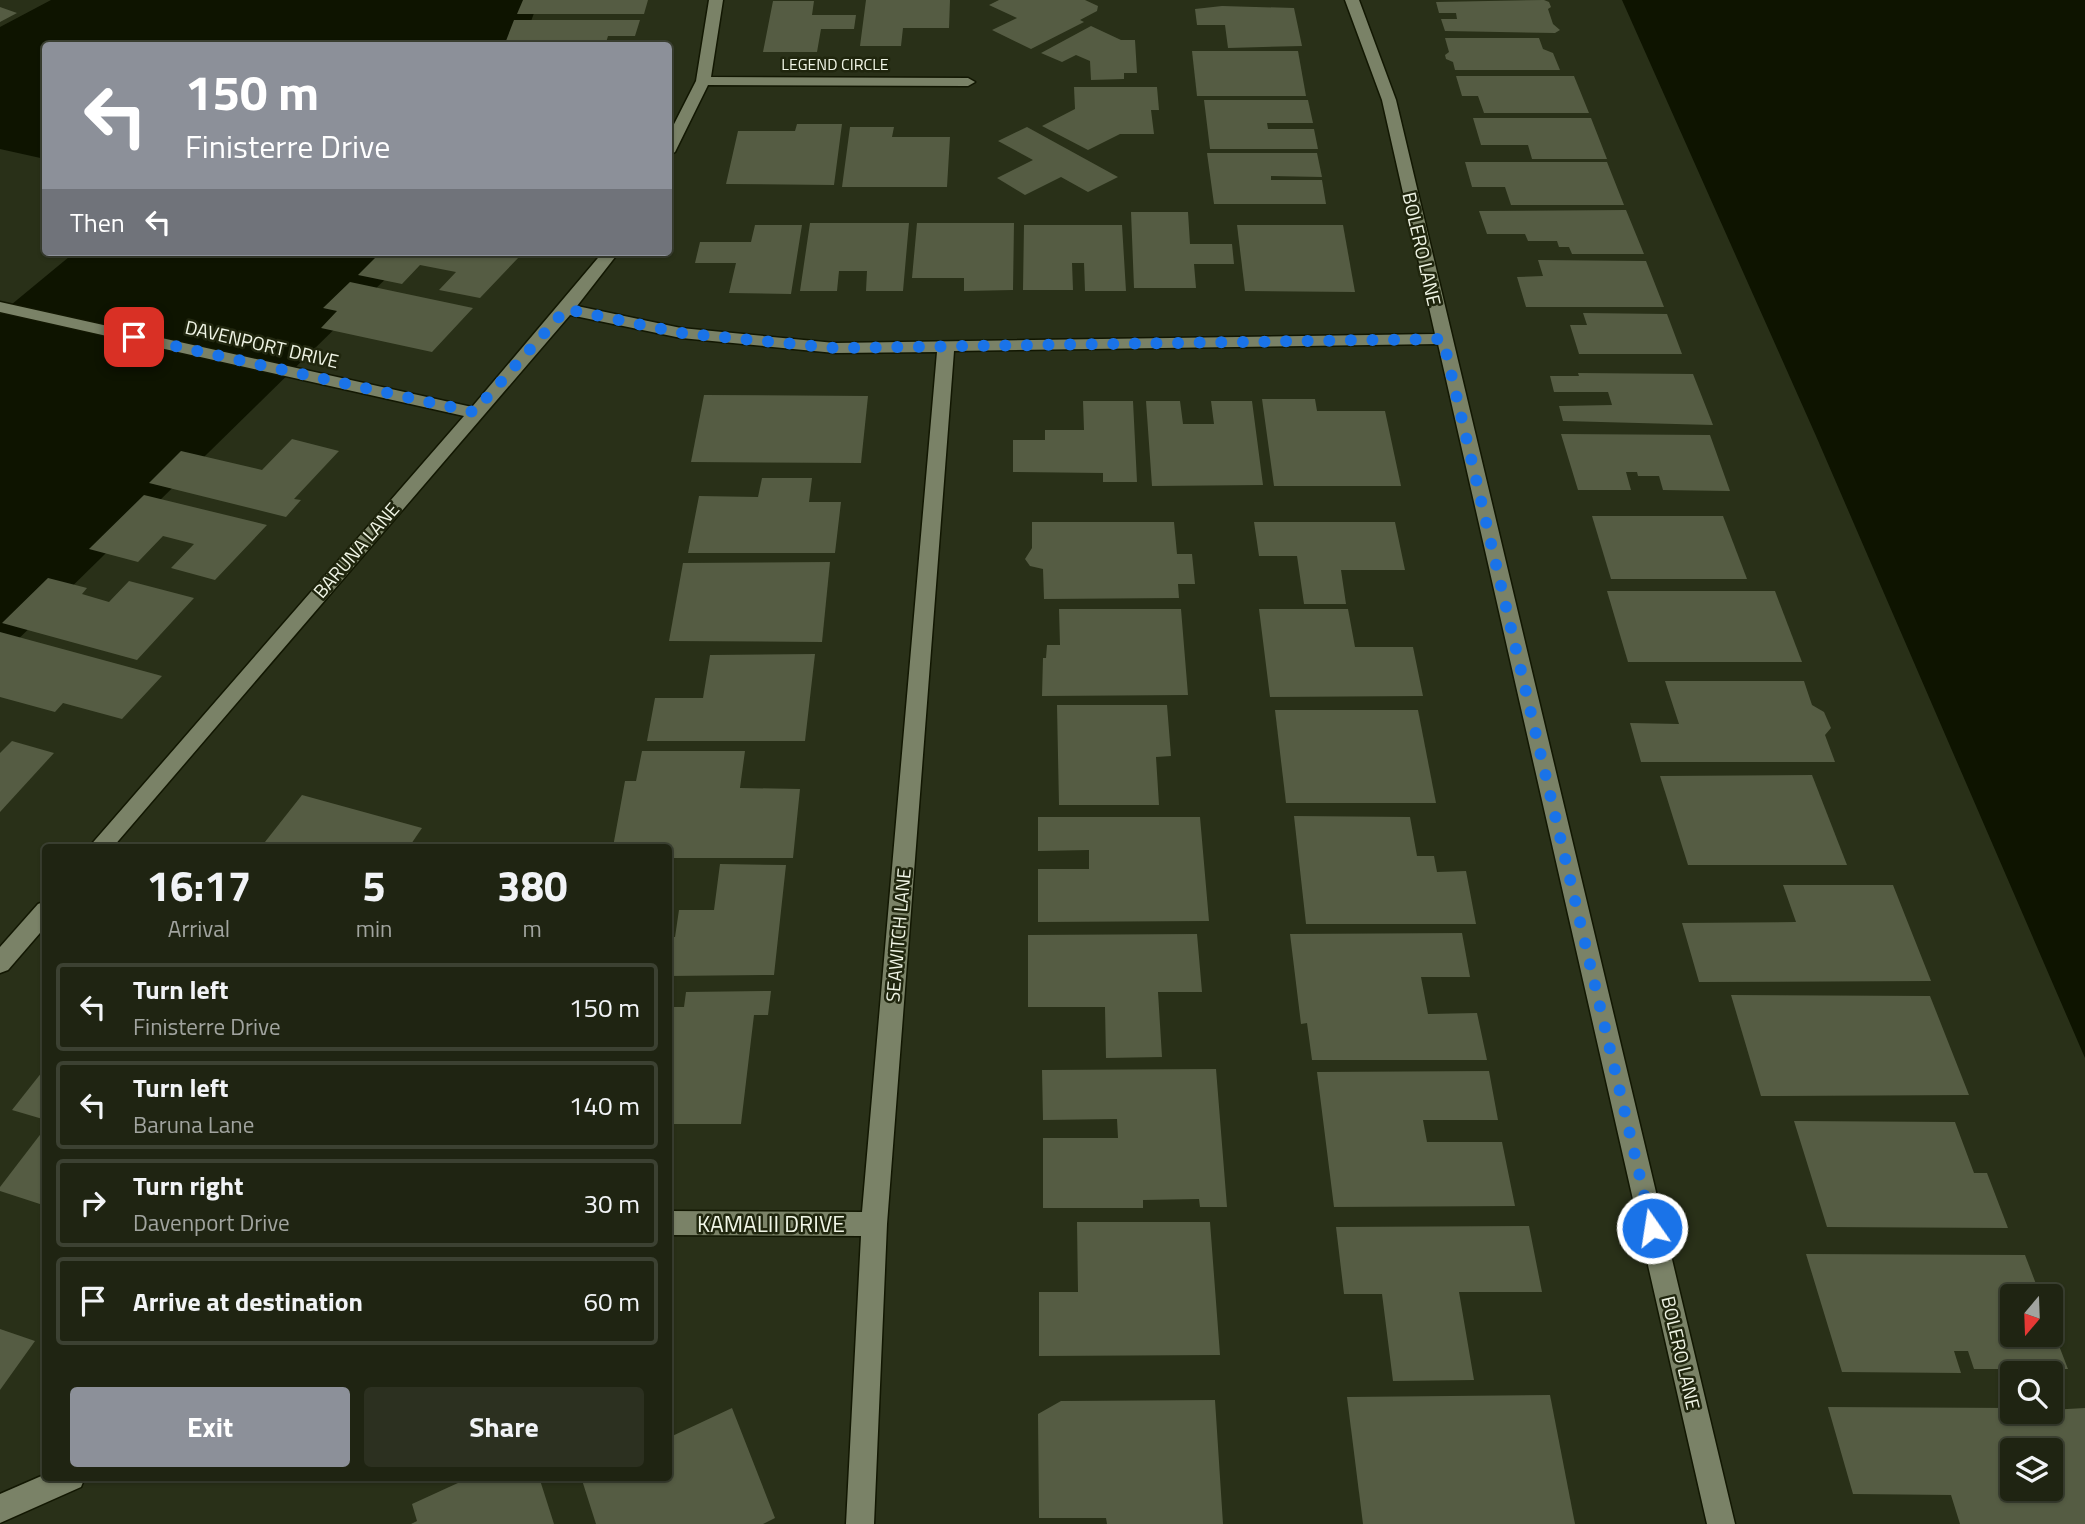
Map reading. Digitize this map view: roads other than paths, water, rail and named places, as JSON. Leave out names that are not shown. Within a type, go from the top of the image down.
[{"type":"street","points":[[672,144],[703,80],[716,0]]},
{"type":"street","name":"BOLERO LANE","points":[[1352,0],[1389,100],[1721,1524]]},
{"type":"street","name":"LEGEND CIRCLE","points":[[703,80],[968,82]]},
{"type":"street","name":"BARUNA LANE","points":[[103,844],[474,412],[566,309],[608,256]]},
{"type":"street","name":"DAVENPORT DRIVE","points":[[0,307],[474,412]]},
{"type":"street","points":[[566,309],[681,333],[835,348],[1443,339]]},
{"type":"street","name":"SEAWITCH LANE","points":[[860,1524],[874,1224],[946,347]]},
{"type":"street","points":[[0,963],[42,915]]},
{"type":"street","name":"KAMALII DRIVE","points":[[672,1223],[874,1224]]},
{"type":"street","points":[[0,1509],[62,1481]]}]
